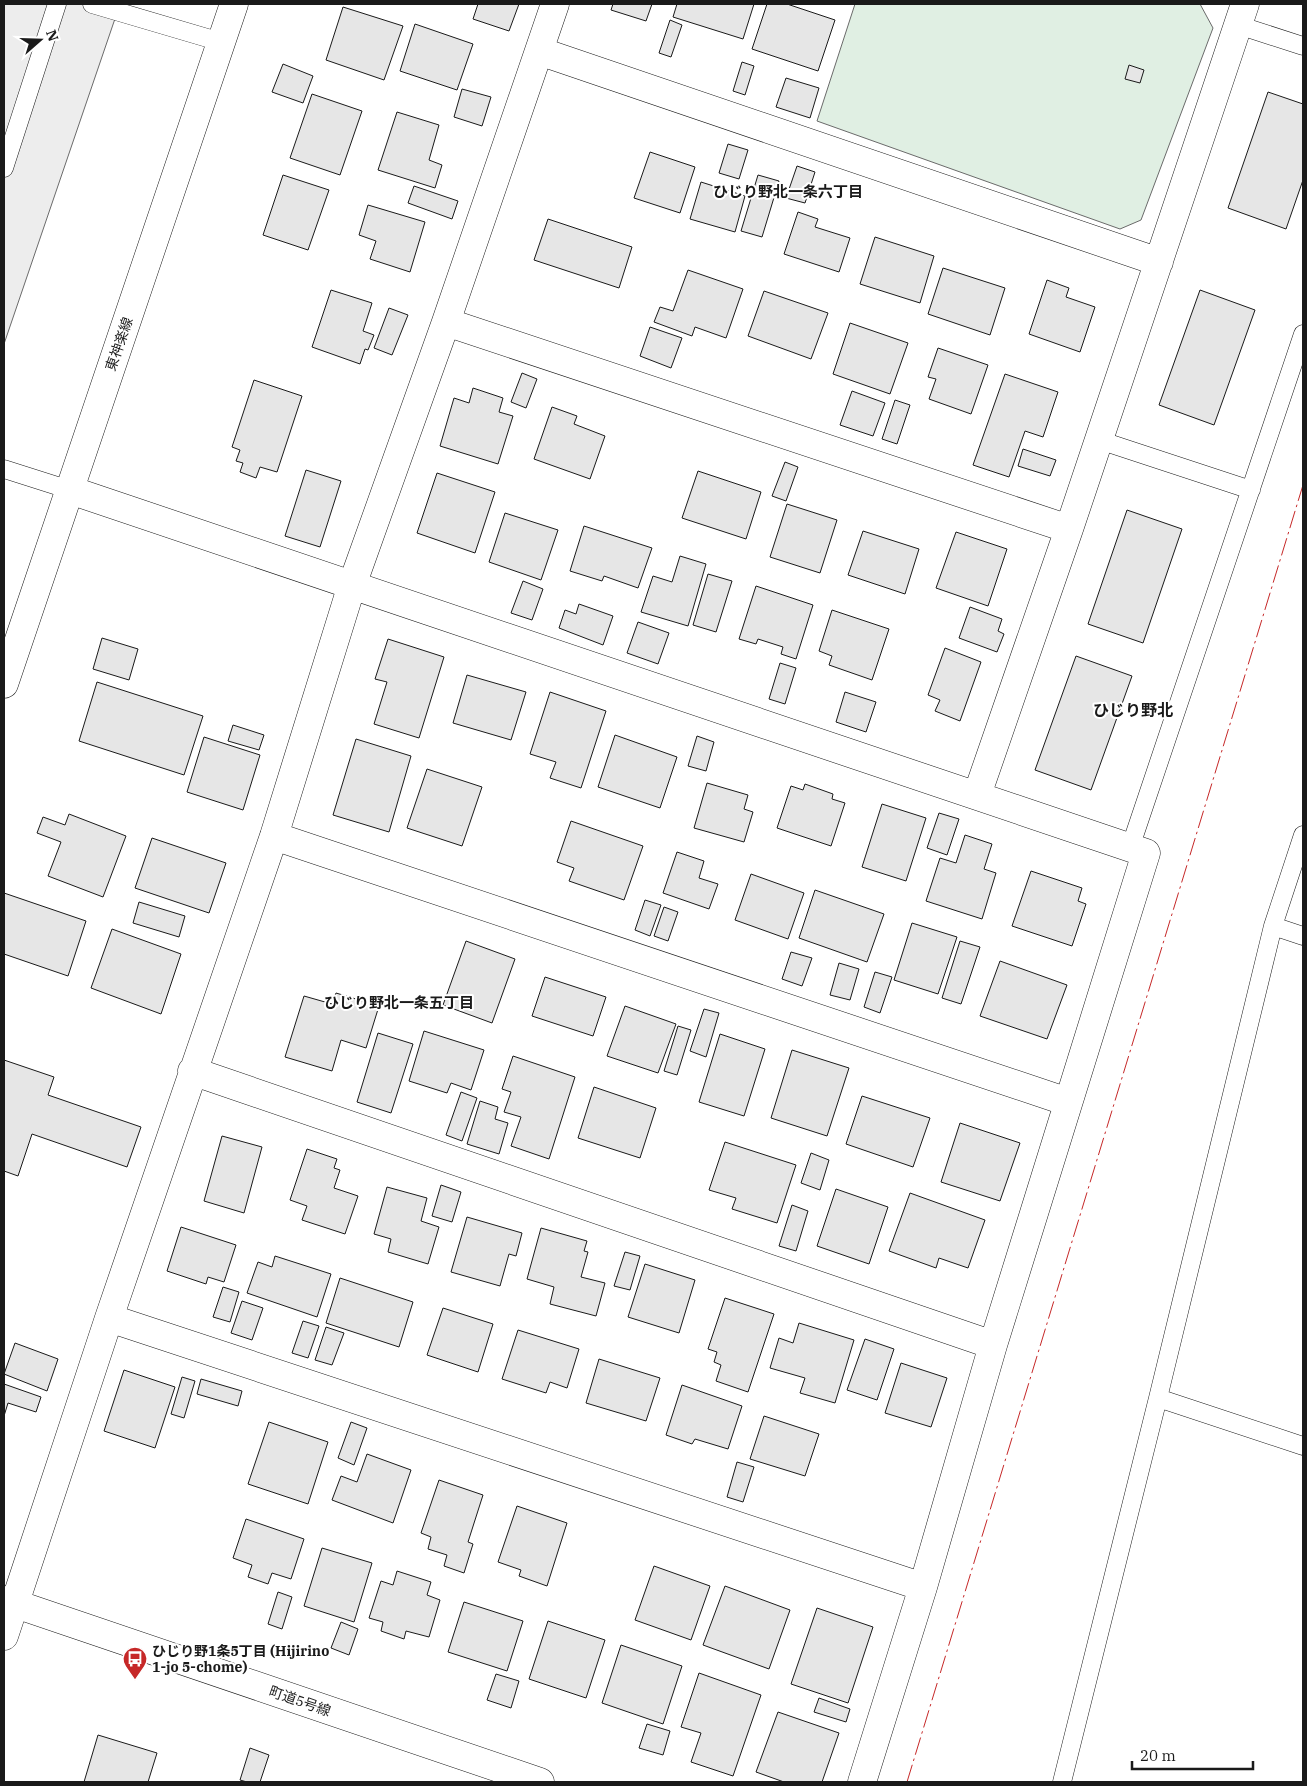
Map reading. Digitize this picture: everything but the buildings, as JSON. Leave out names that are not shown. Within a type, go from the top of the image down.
[{"type":"street","name":"東神楽線","points":[[4,684],[234,4]]},
{"type":"street","points":[[4,1636],[9,1602],[109,1318],[274,836],[351,588],[446,322],[555,4]]},
{"type":"street","points":[[977,795],[1069,529],[1241,14]]},
{"type":"street","points":[[539,51],[1159,262]]},
{"type":"street","points":[[446,322],[1069,529]]},
{"type":"street","points":[[70,490],[351,588],[977,795],[1146,853],[992,1345],[923,1587],[862,1782]]},
{"type":"street","points":[[274,836],[1068,1102]]},
{"type":"street","points":[[192,1071],[992,1345]]},
{"type":"street","points":[[109,1318],[923,1587]]},
{"type":"street","name":"町道5号線","points":[[9,1602],[540,1782]]},
{"type":"lane","points":[[4,168],[57,4]]},
{"type":"lane","points":[[92,4],[221,42]]},
{"type":"lane","points":[[1241,14],[1303,46]]},
{"type":"lane","points":[[1130,848],[1303,334]]},
{"type":"lane","points":[[1098,440],[1251,490]]},
{"type":"lane","points":[[4,469],[70,490]]},
{"type":"lane","points":[[1062,1782],[1273,926],[1303,835]]},
{"type":"lane","points":[[1273,926],[1303,936]]},
{"type":"lane","points":[[1158,1398],[1303,1446]]},
{"type":"green space","points":[[855,4],[1200,4],[1213,28],[1141,220],[1120,229],[817,121]]},
{"type":"shaded area","points":[[4,4],[120,4],[4,344]]},
{"type":"power","points":[[907,1782],[1303,485]]},
{"type":"place","name":"ひじり野1条5丁目 (Hijirino 1-jo 5-chome)","points":[[135,1680]]},
{"type":"district","name":"ひじり野北一条六丁目","points":[[788,192]]},
{"type":"district","name":"ひじり野北","points":[[1133,710]]},
{"type":"district","name":"ひじり野北一条五丁目","points":[[399,1003]]}]
